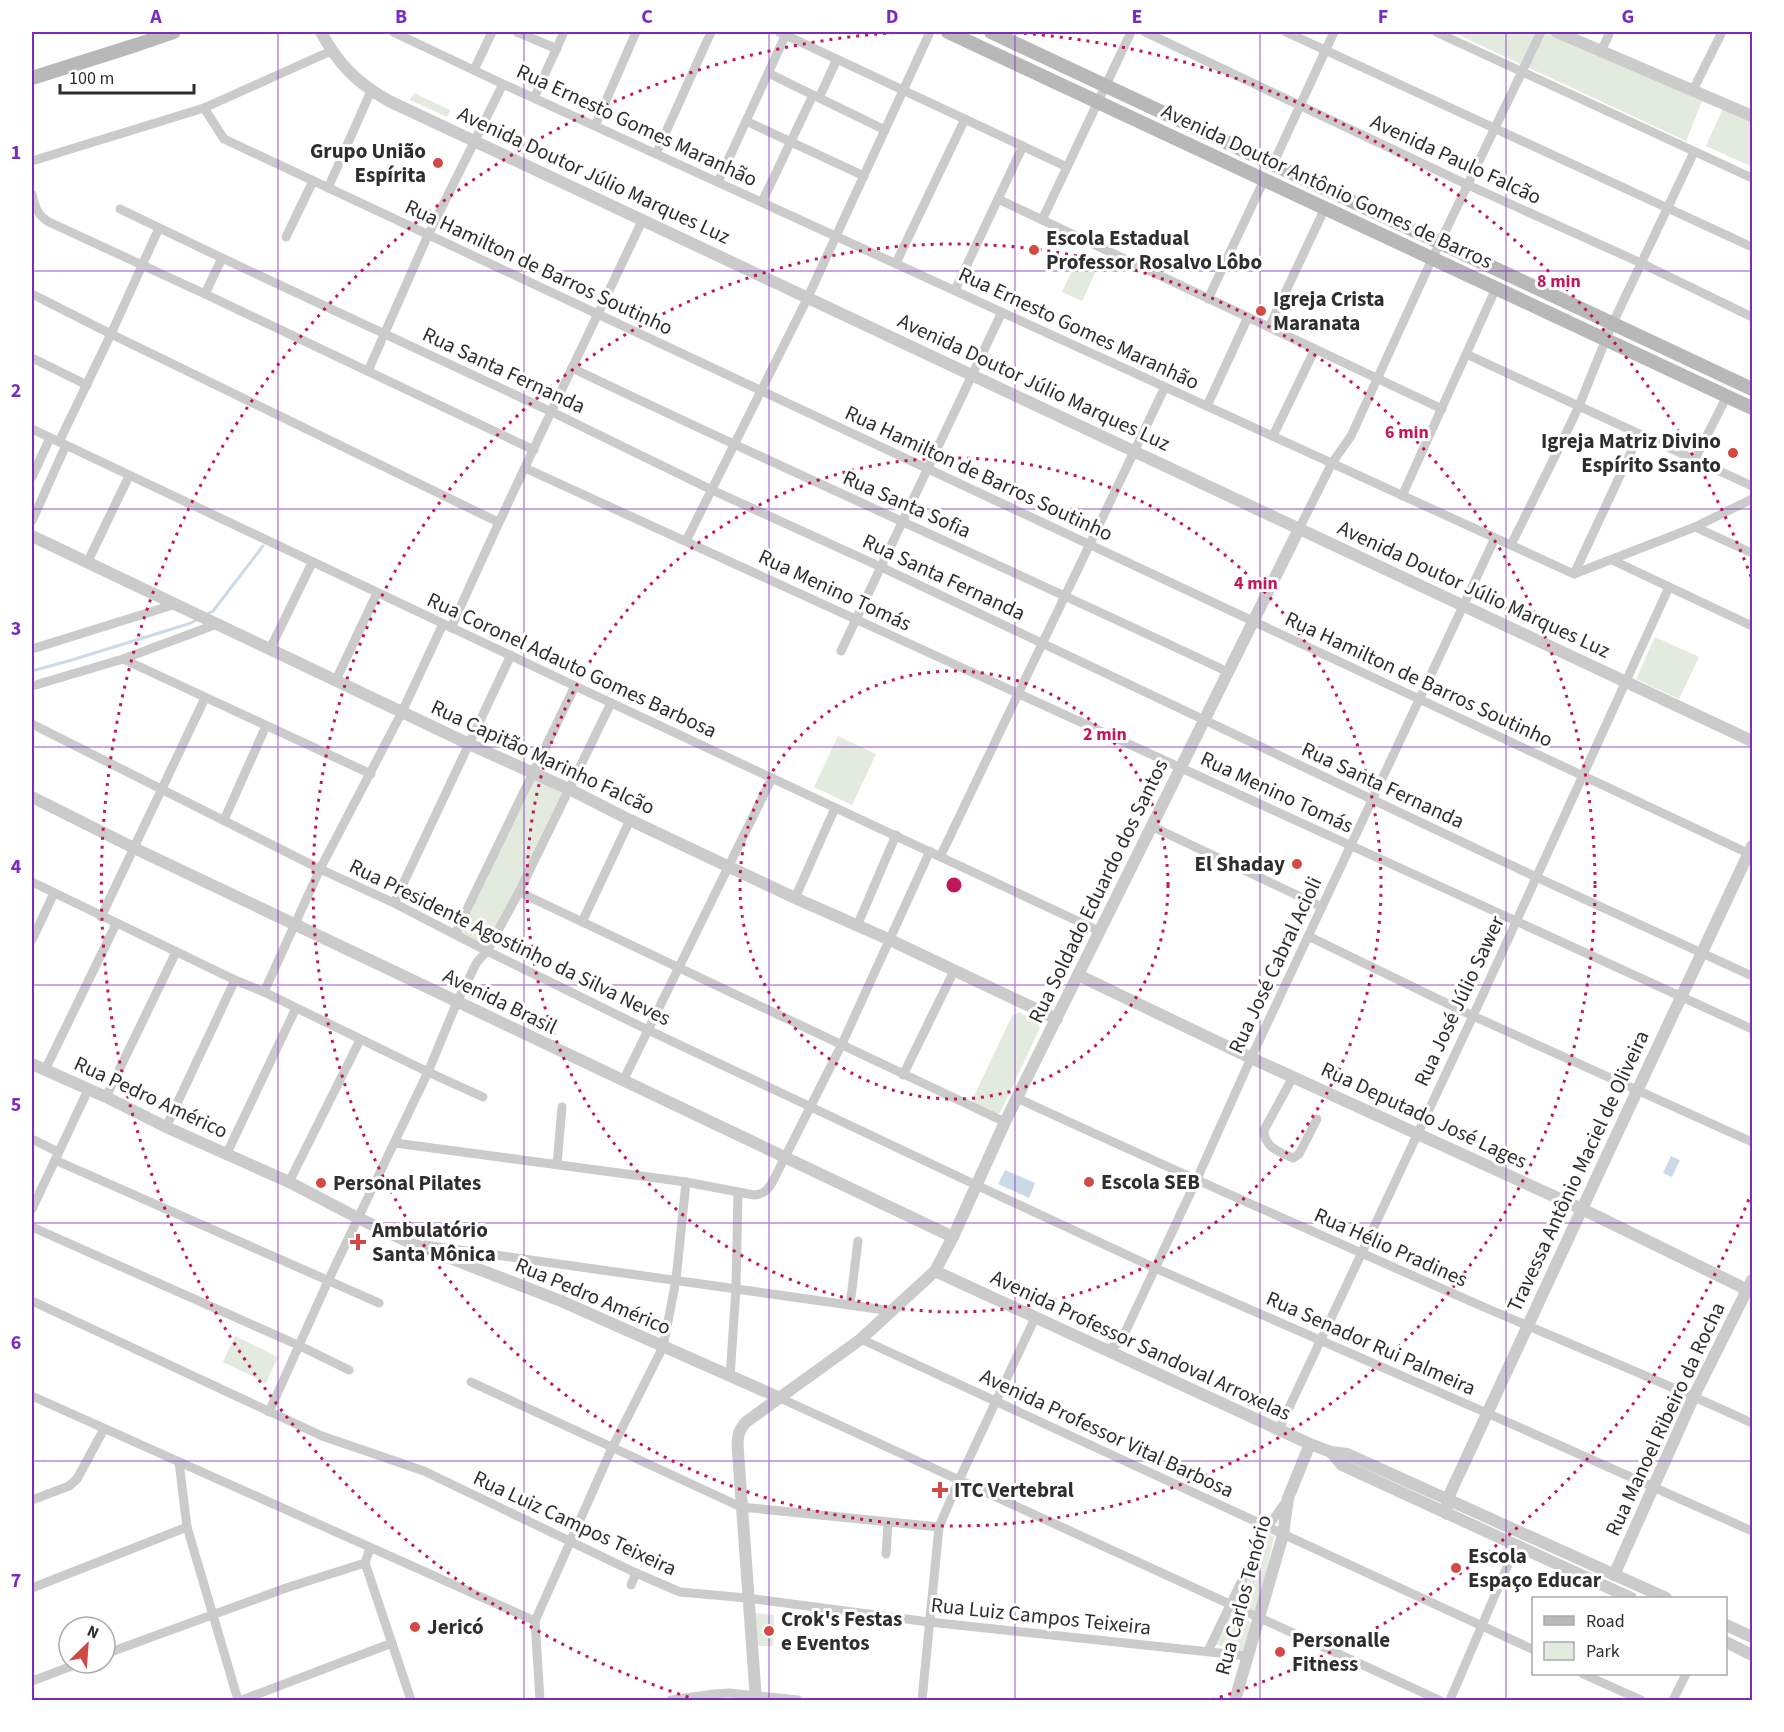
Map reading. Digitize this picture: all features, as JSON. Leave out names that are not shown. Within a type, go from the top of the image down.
[{"type":"main road","points":[[32,78],[174,32]]},
{"type":"main road","name":"Avenida Doutor Antônio Gomes de Barros","points":[[948,32],[1752,408]]},
{"type":"main road","name":"Avenida Doutor Antônio Gomes de Barros","points":[[991,32],[1752,389]]},
{"type":"street","name":"Avenida Doutor Júlio Marques Luz","points":[[321,32],[331,51],[347,71],[371,91],[389,102],[643,219],[1752,741]]},
{"type":"street","name":"Rua Ernesto Gomes Maranhão","points":[[393,32],[1574,574]]},
{"type":"street","points":[[474,70],[492,32]]},
{"type":"street","points":[[517,32],[557,49]]},
{"type":"street","points":[[534,98],[564,32]]},
{"type":"street","points":[[595,126],[636,32]]},
{"type":"street","points":[[656,154],[711,32]]},
{"type":"street","points":[[718,182],[768,73],[783,32],[1067,167]]},
{"type":"street","points":[[686,541],[808,297],[930,32]]},
{"type":"street","points":[[1042,220],[1131,32]]},
{"type":"street","name":"Avenida Paulo Falcão","points":[[1145,32],[1752,316]]},
{"type":"street","points":[[1286,32],[1752,247]]},
{"type":"street","points":[[1273,164],[1334,32]]},
{"type":"street","points":[[1436,32],[1752,178]]},
{"type":"street","points":[[1299,529],[1332,464],[1351,436],[1540,32]]},
{"type":"street","points":[[1557,32],[1752,116]]},
{"type":"street","points":[[1601,51],[1610,32]]},
{"type":"street","points":[[1693,90],[1722,32]]},
{"type":"street","points":[[32,161],[204,108],[331,51]]},
{"type":"street","points":[[762,202],[837,59]]},
{"type":"street","points":[[768,73],[885,130]]},
{"type":"street","points":[[368,371],[428,235],[503,84]]},
{"type":"street","points":[[328,188],[371,91]]},
{"type":"street","name":"Rua Hamilton de Barros Soutinho","points":[[204,108],[224,139],[1582,776],[1751,851]]},
{"type":"street","points":[[896,264],[965,119]]},
{"type":"street","points":[[746,121],[864,176]]},
{"type":"street","points":[[955,290],[1023,146]]},
{"type":"street","points":[[1511,545],[1578,406],[1605,339],[1694,152]]},
{"type":"street","points":[[1208,298],[1264,180]]},
{"type":"street","points":[[286,237],[313,181]]},
{"type":"street","points":[[32,194],[37,212],[43,219],[534,450]]},
{"type":"street","points":[[998,199],[1442,409]]},
{"type":"street","points":[[1269,327],[1325,208]]},
{"type":"street","name":"Rua Santa Fernanda","points":[[120,209],[552,411],[712,490],[1752,976]]},
{"type":"street","points":[[264,992],[297,924],[320,869],[447,626],[534,450],[643,219]]},
{"type":"street","points":[[32,521],[58,442],[87,385],[159,228]]},
{"type":"street","points":[[205,294],[222,258]]},
{"type":"street","points":[[1402,496],[1496,288]]},
{"type":"street","points":[[32,294],[498,522]]},
{"type":"street","points":[[841,651],[1002,312]]},
{"type":"street","points":[[1207,406],[1248,317]]},
{"type":"street","points":[[1273,436],[1315,349]]},
{"type":"street","points":[[1466,354],[1752,486]]},
{"type":"street","points":[[32,358],[87,385]]},
{"type":"street","name":"Rua Santa Sofia","points":[[572,368],[734,446],[1228,672]]},
{"type":"street","points":[[940,855],[1166,387]]},
{"type":"street","points":[[1695,459],[1727,396]]},
{"type":"street","name":"Rua Coronel Adauto Gomes Barbosa","points":[[32,429],[1099,931]]},
{"type":"street","points":[[1574,574],[1639,435]]},
{"type":"street","points":[[32,477],[58,442]]},
{"type":"street","name":"Rua Menino Tomás","points":[[525,468],[1752,1029]]},
{"type":"street","points":[[87,563],[129,476]]},
{"type":"street","points":[[1574,574],[1695,527],[1752,499]]},
{"type":"street","points":[[1695,527],[1752,553]]},
{"type":"street","name":"Rua Soldado Eduardo dos Santos","points":[[756,1698],[741,1507],[737,1438],[740,1428],[861,1339],[935,1271],[953,1237],[1005,1122],[1299,529]]},
{"type":"street","name":"Rua Capitão Marinho Falcão","points":[[32,536],[729,867],[1057,1019]]},
{"type":"street","name":"Rua José Cabral Acioli","points":[[1121,1341],[1495,538]]},
{"type":"street","points":[[1612,560],[1752,626]]},
{"type":"street","points":[[270,649],[312,562]]},
{"type":"street","name":"Rua José Júlio Sawer","points":[[1279,1429],[1473,1016],[1668,587]]},
{"type":"street","points":[[336,680],[377,593]]},
{"type":"street","points":[[32,649],[176,604]]},
{"type":"street","points":[[32,686],[123,659],[217,624]]},
{"type":"street","points":[[394,903],[511,655]]},
{"type":"street","points":[[123,659],[371,774]]},
{"type":"street","points":[[455,934],[575,686]]},
{"type":"street","points":[[101,917],[205,698]]},
{"type":"street","points":[[269,1412],[357,1218],[428,1072],[457,1002],[477,962],[487,951],[519,892],[611,703]]},
{"type":"street","name":"Rua Presidente Agostinho da Silva Neves","points":[[32,724],[648,1030],[976,1185]]},
{"type":"street","points":[[224,820],[266,726]]},
{"type":"street","points":[[623,1081],[772,778]]},
{"type":"street","name":"Avenida Brasil","points":[[32,797],[134,848],[953,1237]]},
{"type":"street","points":[[795,898],[835,808]]},
{"type":"street","points":[[582,922],[630,820]]},
{"type":"street","points":[[1151,826],[1322,907]]},
{"type":"street","points":[[857,926],[896,835]]},
{"type":"street","points":[[395,1143],[686,1182],[738,1192],[764,1193],[771,1186],[841,1046],[930,851]]},
{"type":"street","name":"Travessa Antônio Maciel de Oliveira","points":[[1447,1514],[1447,1500],[1636,1090],[1751,851]]},
{"type":"street","points":[[32,882],[101,917],[483,1097]]},
{"type":"street","points":[[519,892],[1005,1122]]},
{"type":"street","points":[[32,940],[54,893]]},
{"type":"street","points":[[45,1070],[116,924]]},
{"type":"street","points":[[1308,936],[1473,1016],[1752,1142]]},
{"type":"street","points":[[106,1096],[176,952]]},
{"type":"street","points":[[903,1075],[954,971]]},
{"type":"street","name":"Rua Deputado José Lages","points":[[1078,975],[1251,1058],[1751,1287]]},
{"type":"street","points":[[166,1127],[235,980]]},
{"type":"street","points":[[1057,1019],[1075,988],[1085,982],[1094,983]]},
{"type":"street","points":[[1040,1011],[1056,1010],[1063,1005]]},
{"type":"street","points":[[227,1153],[296,1008]]},
{"type":"street","points":[[289,1182],[360,1040]]},
{"type":"street","name":"Rua Pedro Américo","points":[[32,1064],[289,1182],[411,1243],[561,1301],[780,1398]]},
{"type":"street","points":[[1293,1077],[1264,1130],[1264,1137],[1274,1150],[1293,1158],[1299,1154],[1317,1119]]},
{"type":"street","points":[[32,1209],[34,1196],[57,1156],[88,1090]]},
{"type":"street","name":"Rua Hélio Pradines","points":[[1017,1098],[1196,1181],[1752,1423]]},
{"type":"street","points":[[557,1164],[562,1107]]},
{"type":"street","points":[[32,1139],[57,1156],[379,1303]]},
{"type":"street","points":[[540,1701],[535,1621],[612,1448],[663,1347],[676,1280],[686,1182]]},
{"type":"street","name":"Rua Senador Rui Palmeira","points":[[976,1185],[1155,1268],[1752,1531]]},
{"type":"street","points":[[730,1377],[736,1289],[738,1192]]},
{"type":"street","points":[[32,1227],[298,1345],[349,1370]]},
{"type":"street","points":[[850,1305],[858,1241]]},
{"type":"street","points":[[411,1243],[892,1311]]},
{"type":"street","name":"Avenida Professor Sandoval Arroxelas","points":[[935,1271],[1310,1444],[1331,1452],[1347,1454],[1662,1597]]},
{"type":"street","name":"Rua Manoel Ribeiro da Rocha","points":[[1614,1575],[1694,1396],[1751,1287]]},
{"type":"street","name":"Rua Luiz Campos Teixeira","points":[[32,1301],[322,1436],[424,1471],[680,1592],[747,1598],[929,1622],[1247,1656]]},
{"type":"street","points":[[922,1701],[939,1527],[1035,1318]]},
{"type":"street","name":"Avenida Professor Vital Barbosa","points":[[861,1339],[1532,1650]]},
{"type":"street","points":[[1102,1348],[1110,1348],[1121,1341],[1122,1352],[1129,1361]]},
{"type":"street","points":[[471,1382],[741,1507],[939,1527]]},
{"type":"street","points":[[32,1396],[535,1621]]},
{"type":"street","points":[[780,1398],[1439,1701]]},
{"type":"street","points":[[32,1500],[69,1486],[77,1479],[104,1429]]},
{"type":"street","name":"Rua Carlos Tenório","points":[[1208,1651],[1267,1528],[1288,1498],[1310,1444]]},
{"type":"street","name":"Avenida Professor Sandoval Arroxelas","points":[[1331,1452],[1342,1465],[1627,1597]]},
{"type":"street","points":[[179,1462],[187,1527],[240,1701],[392,1643]]},
{"type":"street","name":"Rua Carlos Tenório","points":[[1235,1701],[1283,1534],[1288,1498]]},
{"type":"street","points":[[886,1554],[888,1523]]},
{"type":"street","points":[[32,1588],[187,1527]]},
{"type":"street","points":[[1450,1701],[1516,1546]]},
{"type":"street","points":[[370,1548],[364,1563],[411,1701]]},
{"type":"street","points":[[117,1650],[286,1588],[364,1563]]},
{"type":"street","points":[[631,1585],[636,1573]]},
{"type":"street","points":[[1727,1626],[1752,1637]]},
{"type":"street","points":[[1727,1643],[1752,1654]]},
{"type":"street","points":[[32,1682],[57,1672]]},
{"type":"street","points":[[1585,1675],[1641,1701]]},
{"type":"street","points":[[1673,1701],[1686,1675]]},
{"type":"street","points":[[671,1701],[714,1694],[798,1701]]},
{"type":"green space","points":[[1452,32],[1547,32],[1703,99],[1686,141]]},
{"type":"green space","points":[[414,93],[450,110],[447,117],[410,100]]},
{"type":"green space","points":[[1723,108],[1752,121],[1752,167],[1706,146]]},
{"type":"green space","points":[[1077,260],[1097,269],[1082,301],[1062,292]]},
{"type":"green space","points":[[1655,637],[1699,657],[1679,699],[1636,679]]},
{"type":"green space","points":[[838,736],[876,754],[852,805],[814,787]]},
{"type":"green space","points":[[531,773],[569,789],[487,951],[455,934]]},
{"type":"green space","points":[[1019,1012],[1037,1022],[1040,1028],[1000,1113],[993,1114],[974,1105],[973,1098],[1012,1016]]},
{"type":"green space","points":[[235,1336],[278,1357],[266,1383],[223,1362]]},
{"type":"green space","points":[[1268,1533],[1274,1537],[1258,1608],[1248,1609],[1235,1600]]},
{"type":"green space","points":[[754,1613],[774,1615],[773,1646],[755,1646]]},
{"type":"green space","points":[[1228,1613],[1252,1623],[1243,1651],[1213,1644]]},
{"type":"water","points":[[1671,1156],[1680,1160],[1672,1177],[1663,1173]]},
{"type":"water","points":[[1005,1170],[1035,1183],[1029,1198],[998,1184]]},
{"type":"waterway","points":[[207,614],[213,611],[263,546]]},
{"type":"waterway","points":[[32,671],[197,620]]},
{"type":"place","name":"Grupo União Espírita","points":[[438,163]]},
{"type":"place","name":"Escola Estadual Professor Rosalvo Lôbo","points":[[1034,250]]},
{"type":"place","name":"Igreja Crista Maranata","points":[[1261,311]]},
{"type":"place","name":"Igreja Matriz Divino Espírito Ssanto","points":[[1733,453]]},
{"type":"place","name":"El Shaday","points":[[1297,864]]},
{"type":"place","name":"Escola SEB","points":[[1089,1182]]},
{"type":"place","name":"Personal Pilates","points":[[321,1183]]},
{"type":"place","name":"Ambulatório Santa Mônica","points":[[358,1242]]},
{"type":"place","name":"ITC Vertebral","points":[[940,1490]]},
{"type":"place","name":"Escola Espaço Educar","points":[[1456,1568]]},
{"type":"place","name":"Jericó","points":[[415,1627]]},
{"type":"place","name":"Crok's Festas e Eventos","points":[[769,1631]]},
{"type":"place","name":"Personalle Fitness","points":[[1280,1652]]}]
